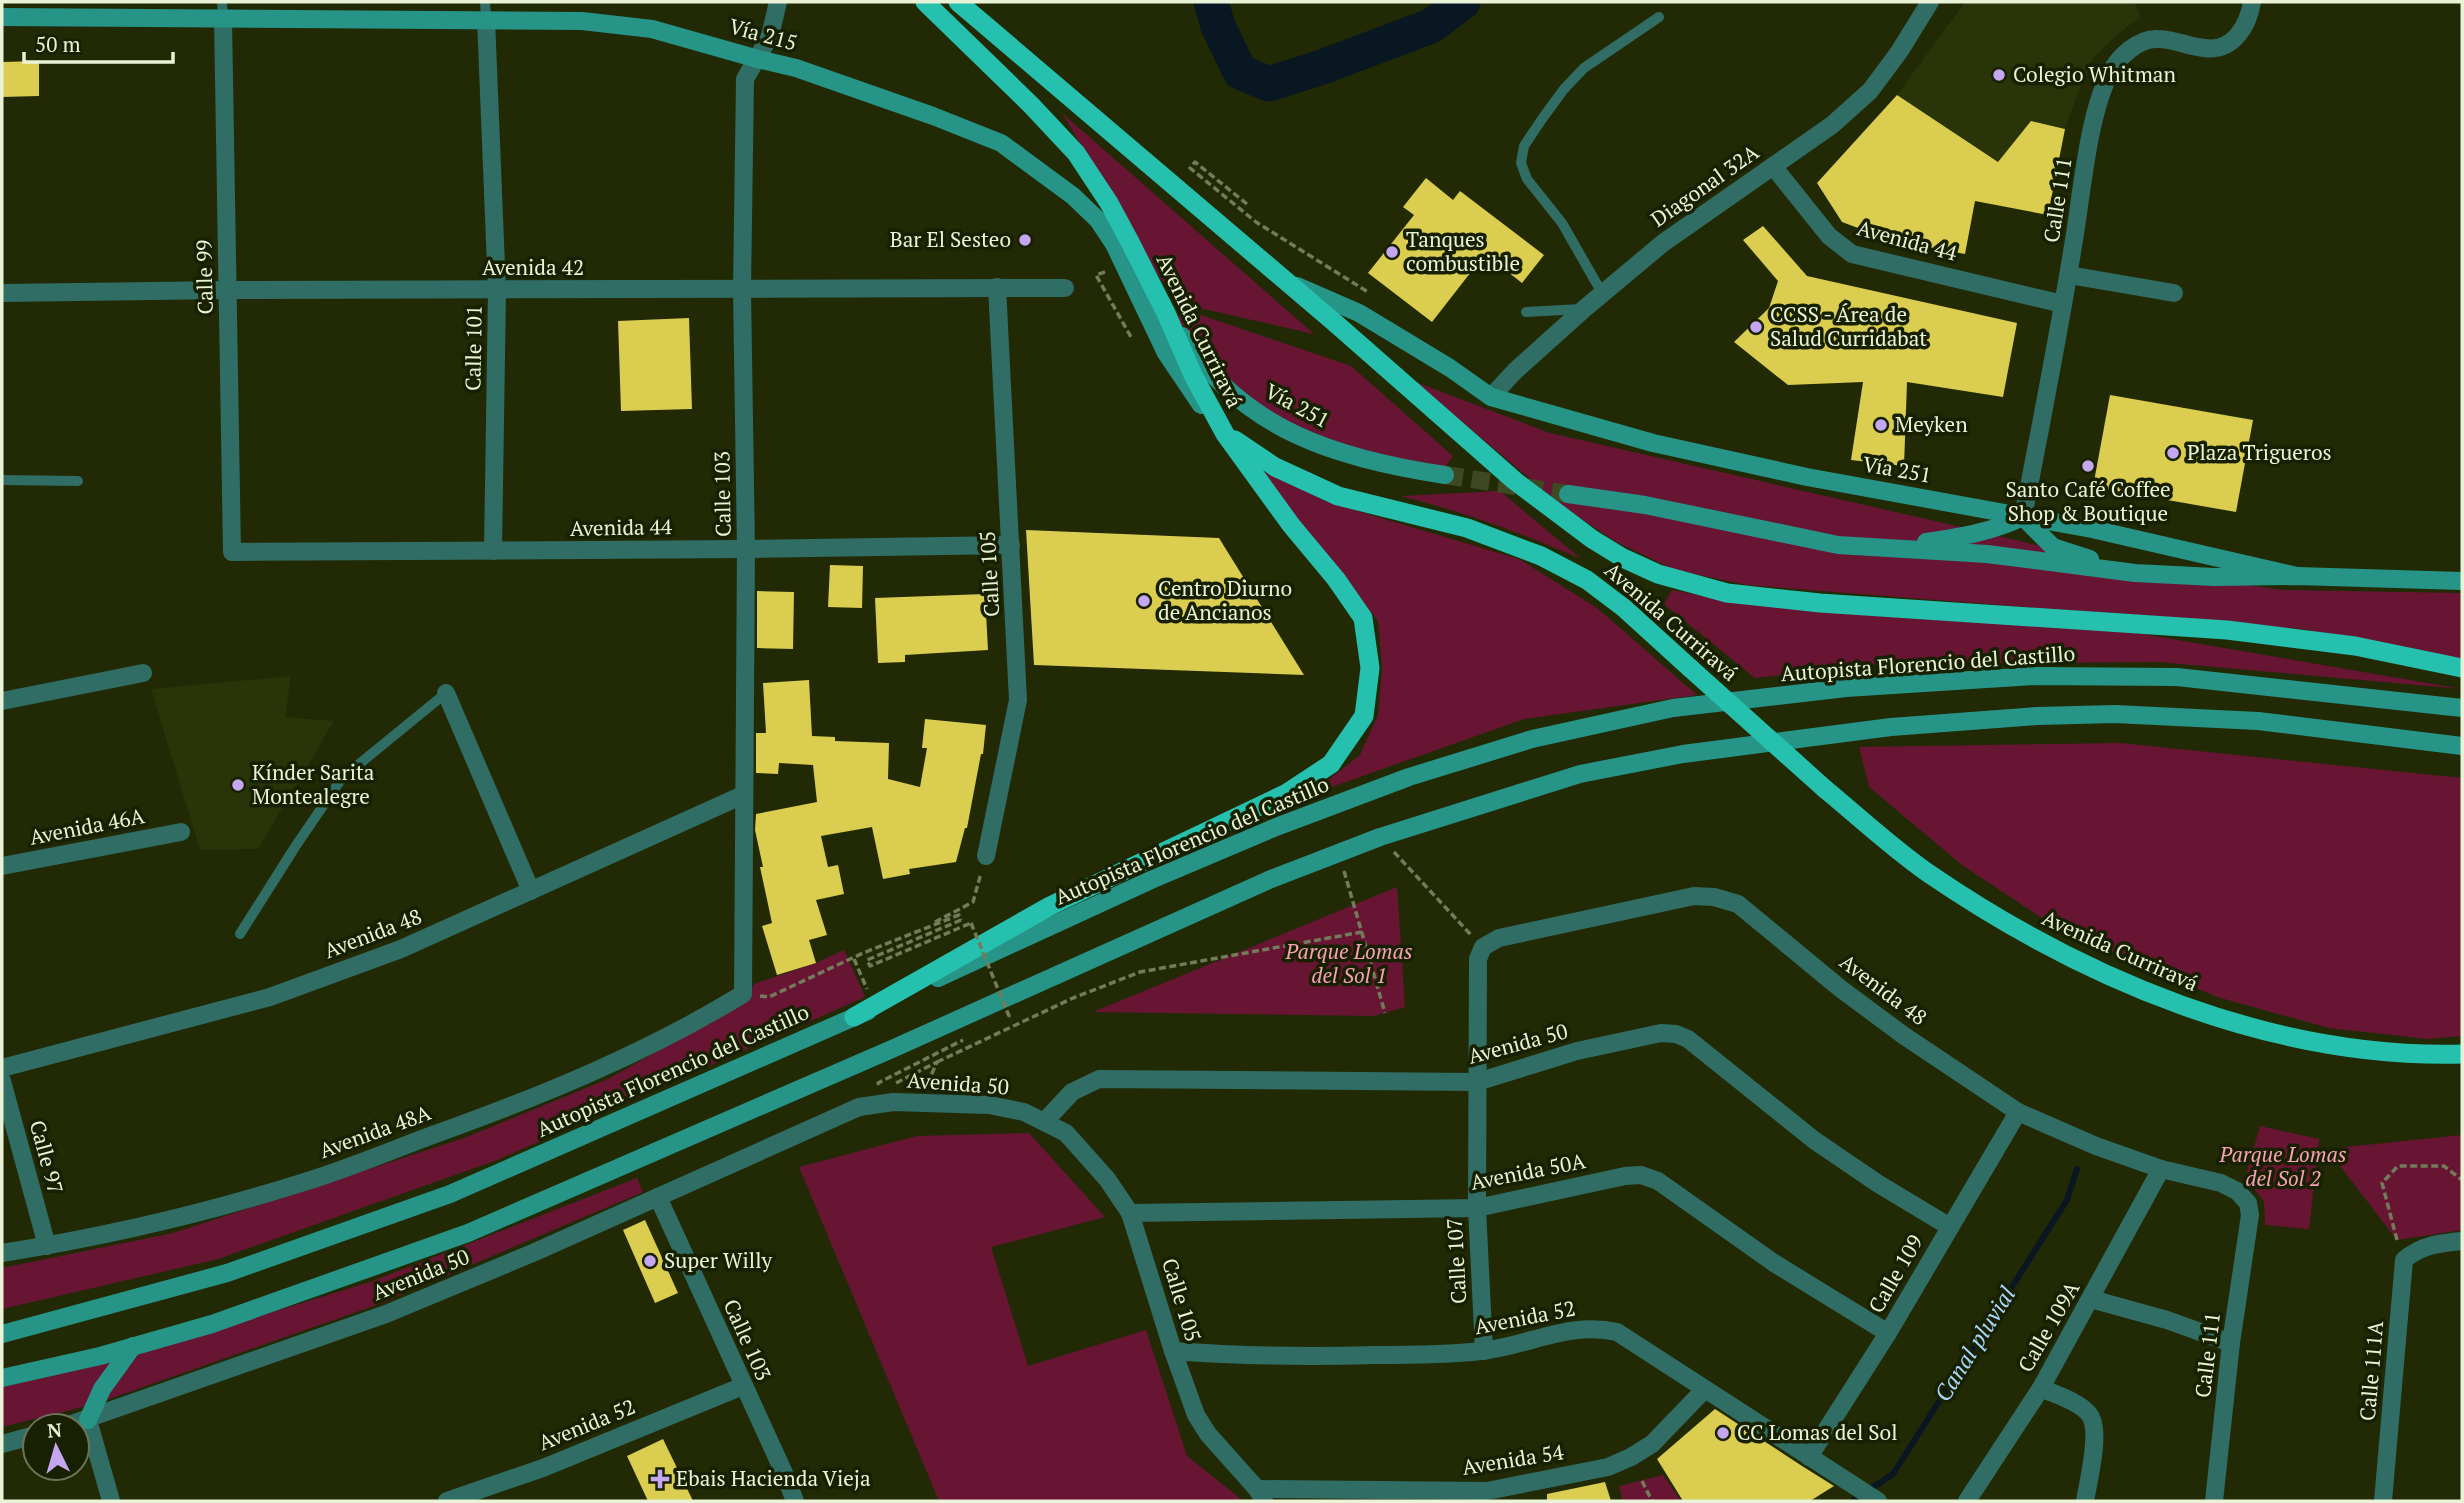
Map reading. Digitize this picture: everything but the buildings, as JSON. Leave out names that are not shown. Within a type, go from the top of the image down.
[{"type":"highway","name":"Avenida Curriravá","points":[[925,2],[1031,105],[1076,153],[1109,203],[1166,313],[1193,375],[1225,434],[1275,467],[1338,496],[1467,528],[1541,556],[1587,580],[1624,608],[1825,789],[1927,872],[2038,941],[2171,1003],[2308,1042],[2414,1055],[2462,1054]]},
{"type":"highway","name":"Avenida Curriravá","points":[[964,4],[1515,481],[1592,539],[1623,558],[1658,574],[1727,593],[1820,603],[2227,630],[2355,646],[2462,668]]},
{"type":"highway","points":[[854,1017],[1050,906],[1287,793],[1331,764],[1350,739],[1364,716],[1370,668],[1363,618],[1225,434]]},
{"type":"main road","name":"Vía 215","points":[[2,18],[222,11],[486,11],[652,29],[818,75],[1001,143],[1073,196],[1098,220],[1114,244],[1166,353],[1196,399],[1225,434]]},
{"type":"main road","name":"Vía 251","points":[[1286,281],[1359,313],[1450,368],[1491,397],[1653,443],[1807,477],[2092,529],[2297,576]]},
{"type":"main road","name":"Vía 251","points":[[1166,313],[1209,371],[1263,418],[1344,455],[1397,468],[1445,475]]},
{"type":"main road","name":"Vía 251","points":[[1568,494],[1645,505],[1838,545],[1987,554],[2135,573],[2462,581]]},
{"type":"main road","points":[[1882,548],[1973,536],[2004,527],[2023,517],[2053,547],[2135,573]]},
{"type":"main road","name":"Autopista Florencio del Castillo","points":[[2,1334],[227,1273],[450,1194],[854,1017],[1151,880],[1276,827],[1409,777],[1532,739],[1673,708],[1846,688],[2034,676],[2177,677],[2462,708]]},
{"type":"main road","points":[[2,1378],[212,1324],[468,1233],[917,1038],[1271,879],[1380,837],[1580,774],[1683,754],[1891,727],[2037,716],[2115,714],[2258,721],[2462,746]]},
{"type":"main road","points":[[91,1413],[102,1389],[133,1346]]},
{"type":"street","name":"Calle 103","points":[[743,993],[746,549],[742,290],[745,79],[770,36],[778,2]]},
{"type":"street","name":"Diagonal 32A","points":[[1491,397],[1516,370],[1584,309],[1663,243],[1832,125],[1870,91],[1899,52],[1930,2]]},
{"type":"street","name":"Calle 111","points":[[2023,517],[2069,275],[2096,111],[2110,74],[2122,57],[2138,43],[2157,38],[2208,49],[2229,44],[2243,31],[2252,2]]},
{"type":"street","name":"Calle 99","points":[[222,11],[232,552]]},
{"type":"street","name":"Calle 101","points":[[486,11],[497,290],[493,551]]},
{"type":"street","name":"Avenida 44","points":[[1773,166],[1829,236],[1852,254],[2063,304]]},
{"type":"street","points":[[2069,275],[2174,293]]},
{"type":"street","name":"Calle 105","points":[[986,856],[1018,700],[997,288]]},
{"type":"street","name":"Avenida 42","points":[[2,293],[1065,288]]},
{"type":"street","name":"Avenida 44","points":[[232,552],[1012,545]]},
{"type":"street","points":[[2,701],[143,673]]},
{"type":"street","points":[[446,693],[531,891]]},
{"type":"street","name":"Avenida 48","points":[[2,1068],[270,997],[401,950],[743,795]]},
{"type":"street","name":"Avenida 46A","points":[[2,866],[181,832]]},
{"type":"street","name":"Avenida 48","points":[[1481,953],[1499,938],[1694,896],[1714,897],[1738,904],[1841,989],[2018,1112],[2096,1146],[2161,1169],[2221,1183],[2237,1191],[2248,1203],[2250,1215]]},
{"type":"street","name":"Calle 107","points":[[1481,953],[1477,1208],[1484,1351]]},
{"type":"street","name":"Avenida 48A","points":[[2,1253],[170,1220],[327,1174],[476,1120],[600,1070],[699,1020],[743,993]]},
{"type":"street","name":"Avenida 50","points":[[91,1419],[386,1314],[535,1252],[859,1107],[920,1101],[989,1105],[1024,1112],[1045,1121],[1072,1092],[1099,1079],[1477,1082],[1577,1051],[1661,1033],[1676,1034],[1688,1039],[1814,1140],[1877,1183],[1950,1227]]},
{"type":"street","name":"Calle 97","points":[[2,1081],[47,1246]]},
{"type":"street","name":"Calle 109","points":[[1809,1457],[1888,1333],[2018,1112]]},
{"type":"street","name":"Calle 105","points":[[1045,1121],[1066,1133],[1082,1149],[1130,1213],[1196,1415],[1208,1434],[1260,1495]]},
{"type":"street","name":"Calle 109A","points":[[1967,1501],[2040,1388],[2161,1169]]},
{"type":"street","name":"Avenida 50A","points":[[1130,1213],[1477,1208],[1625,1176],[1641,1175],[1658,1181],[1774,1263],[1888,1333]]},
{"type":"street","name":"Calle 103","points":[[658,1197],[795,1501]]},
{"type":"street","name":"Calle 111","points":[[2214,1501],[2231,1343],[2250,1215]]},
{"type":"street","name":"Calle 111A","points":[[2383,1501],[2404,1260],[2416,1250],[2440,1243],[2462,1241]]},
{"type":"street","points":[[2091,1299],[2166,1320],[2231,1343]]},
{"type":"street","name":"Avenida 52","points":[[1173,1351],[1275,1357],[1484,1351],[1580,1329],[1599,1328],[1617,1332],[1878,1501]]},
{"type":"street","name":"Avenida 52","points":[[447,1501],[543,1468],[743,1386]]},
{"type":"street","points":[[2040,1388],[2080,1406],[2091,1416],[2095,1432],[2085,1501]]},
{"type":"street","name":"Avenida 54","points":[[1260,1495],[1488,1491],[1608,1467],[1652,1444],[1704,1390]]},
{"type":"street","points":[[91,1431],[111,1501]]},
{"type":"street","points":[[2,1444],[21,1438]]},
{"type":"lane","points":[[1602,293],[1563,223],[1527,179],[1521,163],[1522,154],[1524,146],[1542,119],[1584,68],[1608,49],[1659,17]]},
{"type":"lane","points":[[1526,312],[1584,309]]},
{"type":"lane","points":[[2,480],[78,481]]},
{"type":"lane","points":[[240,934],[295,846],[342,778],[446,693]]},
{"type":"path","points":[[1247,204],[1195,162],[1190,168],[1256,222],[1368,292]]},
{"type":"path","points":[[1111,281],[1105,271],[1096,275],[1131,337]]},
{"type":"path","points":[[1380,837],[1481,953]]},
{"type":"path","points":[[1338,853],[1385,1013]]},
{"type":"path","points":[[918,931],[973,902],[986,856]]},
{"type":"path","points":[[743,993],[769,997],[959,915],[961,920],[867,960],[870,966],[971,923],[1008,1017]]},
{"type":"path","points":[[893,1085],[1073,998],[1140,972],[1362,932]]},
{"type":"path","points":[[854,959],[874,1006]]},
{"type":"path","points":[[882,1090],[878,1083],[972,1035]]},
{"type":"path","points":[[920,1101],[937,1062]]},
{"type":"path","points":[[2397,1240],[2382,1183],[2398,1166],[2444,1166],[2462,1180]]},
{"type":"path","points":[[1642,1480],[1652,1501]]},
{"type":"shaded area","name":"Colegio Whitman","points":[[1965,2],[2135,2],[2140,17],[2094,57],[2065,129],[2031,121],[1998,162],[1897,95]]},
{"type":"shaded area","name":"Kínder Sarita Montealegre","points":[[291,676],[285,717],[334,721],[258,849],[200,850],[151,689]]},
{"type":"green space","points":[[1062,113],[1314,334],[1195,307],[1179,297],[1161,280]]},
{"type":"green space","points":[[1180,308],[1351,366],[1453,456],[1444,469],[1360,454],[1273,420],[1233,387],[1178,320]]},
{"type":"green space","points":[[1413,381],[1550,433],[2126,567],[2283,590],[2462,593],[2462,659],[2302,629],[1747,585],[1675,570],[1616,542],[1565,508]]},
{"type":"green space","points":[[1251,465],[1327,502],[1519,559],[1597,608],[1697,695],[1524,719],[1309,795],[1360,755],[1378,715],[1382,667],[1378,621]]},
{"type":"green space","points":[[1500,491],[1581,559],[1492,524],[1401,496]]},
{"type":"green space","points":[[1672,590],[1736,602],[2137,633],[2462,689],[2158,662],[1877,664],[1755,678],[1664,604]]},
{"type":"green space","points":[[2120,743],[2462,778],[2462,1036],[2428,1039],[2329,1028],[2217,997],[2054,926],[1962,865],[1869,787],[1859,747]]},
{"type":"green space","name":"Parque Lomas del Sol 1","points":[[1397,887],[1405,1007],[1373,1016],[1093,1012]]},
{"type":"green space","points":[[844,950],[865,997],[497,1160],[218,1259],[2,1309],[2,1268],[173,1233],[464,1138],[608,1079],[740,1005],[754,984],[816,963]]},
{"type":"green space","name":"Parque Lomas del Sol 2","points":[[2260,1126],[2319,1139],[2309,1229],[2265,1225],[2264,1201],[2245,1178]]},
{"type":"green space","points":[[1029,1133],[1105,1217],[991,1247],[1028,1366],[1146,1330],[1187,1456],[1242,1500],[939,1501],[799,1167],[917,1136]]},
{"type":"green space","points":[[2462,1135],[2462,1230],[2397,1240],[2327,1149]]},
{"type":"green space","points":[[637,1178],[643,1192],[379,1304],[95,1404],[63,1412],[21,1412],[21,1422],[2,1427],[2,1387],[107,1363],[370,1282]]},
{"type":"green space","points":[[1663,1475],[1681,1501],[1623,1501],[1619,1486]]},
{"type":"waterway","points":[[1211,2],[1218,26],[1240,72],[1269,84],[1431,26],[1463,2]]},
{"type":"waterway","name":"Canal pluvial","points":[[1852,1501],[1893,1474],[2067,1200],[2077,1169]]},
{"type":"tunnel","points":[[1445,475],[1568,494]]},
{"type":"place","name":"Colegio Whitman","points":[[1999,75]]},
{"type":"place","name":"Bar El Sesteo","points":[[1025,240]]},
{"type":"place","name":"Tanques combustible","points":[[1392,252]]},
{"type":"place","name":"CCSS - Área de Salud Curridabat","points":[[1756,327]]},
{"type":"place","name":"Meyken","points":[[1881,425]]},
{"type":"place","name":"Plaza Trigueros","points":[[2173,453]]},
{"type":"place","name":"Santo Café Coffee Shop & Boutique","points":[[2088,466]]},
{"type":"place","name":"Centro Diurno de Ancianos","points":[[1144,601]]},
{"type":"place","name":"Kínder Sarita Montealegre","points":[[238,785]]},
{"type":"place","name":"Super Willy","points":[[650,1261]]},
{"type":"place","name":"CC Lomas del Sol","points":[[1723,1433]]},
{"type":"place","name":"Ebais Hacienda Vieja","points":[[660,1479]]}]
